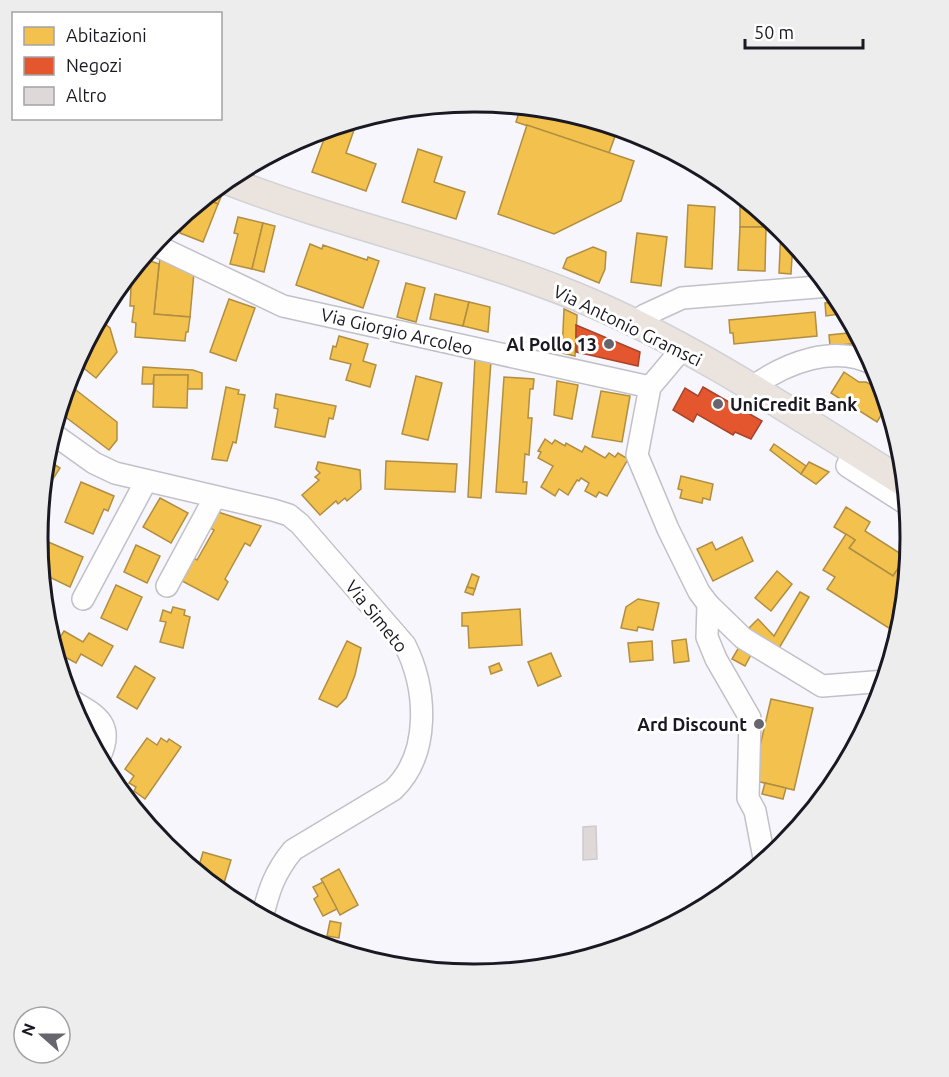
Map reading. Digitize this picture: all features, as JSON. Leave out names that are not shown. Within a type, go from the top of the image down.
[{"type":"main road","name":"Via Antonio Gramsci","points":[[238,184],[535,281],[633,323],[751,388],[896,478]]},
{"type":"street","name":"Via Giorgio Arcoleo","points":[[162,248],[283,306],[650,387]]},
{"type":"street","points":[[633,323],[682,298],[819,287]]},
{"type":"street","points":[[682,349],[650,387],[637,455],[668,528],[699,592],[743,638],[822,686],[876,682]]},
{"type":"street","points":[[751,388],[784,368],[831,355],[861,358]]},
{"type":"street","name":"Via Simeto","points":[[60,440],[94,463],[115,473],[289,515],[300,524],[405,645],[420,688],[422,712],[412,765],[393,790],[293,850],[280,865],[270,885],[264,910]]},
{"type":"street","points":[[854,451],[847,466],[899,499]]},
{"type":"street","points":[[83,599],[146,481]]},
{"type":"street","points":[[166,586],[215,496]]},
{"type":"street","points":[[708,604],[707,638],[750,718],[748,798],[755,810],[763,852]]},
{"type":"street","points":[[83,708],[99,718],[104,727],[103,748]]},
{"type":"building: Abitazioni","points":[[518,115],[530,116],[558,120],[615,136],[609,153],[516,122]]},
{"type":"building: Abitazioni","points":[[527,125],[634,161],[621,201],[554,234],[498,214]]},
{"type":"building: Abitazioni","points":[[354,130],[346,153],[376,164],[366,191],[312,172],[324,140]]},
{"type":"building: Abitazioni","points":[[418,149],[442,157],[434,182],[465,192],[456,219],[402,202]]},
{"type":"building: Abitazioni","points":[[220,197],[221,197],[218,204],[213,202]]},
{"type":"building: Abitazioni","points":[[213,202],[218,204],[203,242],[180,233],[182,229]]},
{"type":"building: Abitazioni","points":[[688,205],[715,207],[712,269],[685,267]]},
{"type":"building: Abitazioni","points":[[740,205],[765,227],[740,227]]},
{"type":"building: Abitazioni","points":[[238,217],[263,223],[252,269],[230,264],[238,234],[234,233]]},
{"type":"building: Abitazioni","points":[[263,223],[275,226],[264,272],[252,269]]},
{"type":"building: Abitazioni","points":[[740,227],[765,227],[765,271],[738,270]]},
{"type":"building: Abitazioni","points":[[637,233],[667,237],[661,286],[631,282]]},
{"type":"building: Abitazioni","points":[[780,242],[792,254],[791,274],[779,273]]},
{"type":"building: Abitazioni","points":[[310,244],[322,249],[323,245],[367,260],[368,257],[379,261],[363,308],[296,285]]},
{"type":"building: Abitazioni","points":[[593,247],[606,252],[605,269],[599,283],[563,268],[567,258]]},
{"type":"building: Abitazioni","points":[[160,257],[194,272],[190,317],[154,314]]},
{"type":"building: Abitazioni","points":[[151,261],[159,264],[154,314],[190,317],[185,341],[135,337],[136,323],[132,322],[134,306],[130,306],[131,286]]},
{"type":"building: Abitazioni","points":[[406,283],[425,288],[416,322],[397,317]]},
{"type":"building: Abitazioni","points":[[435,294],[469,302],[463,326],[430,319]]},
{"type":"building: Abitazioni","points":[[229,299],[255,308],[236,361],[210,352]]},
{"type":"building: Abitazioni","points":[[469,302],[490,307],[488,332],[463,326]]},
{"type":"building: Abitazioni","points":[[829,302],[837,314],[826,316],[825,303]]},
{"type":"building: Abitazioni","points":[[564,309],[577,315],[575,356],[562,353]]},
{"type":"building: Abitazioni","points":[[815,312],[817,336],[734,344],[733,333],[730,333],[729,320]]},
{"type":"building: Abitazioni","points":[[105,324],[110,328],[117,352],[96,378],[83,368]]},
{"type":"building: Abitazioni","points":[[848,333],[854,344],[830,346],[829,335]]},
{"type":"building: Abitazioni","points":[[339,336],[368,344],[363,361],[376,365],[370,387],[346,380],[351,364],[330,359],[333,346],[336,347]]},
{"type":"building: Abitazioni","points":[[475,357],[491,361],[481,498],[468,497]]},
{"type":"building: Abitazioni","points":[[143,367],[193,370],[202,373],[202,389],[187,389],[188,375],[154,375],[153,384],[142,384]]},
{"type":"building: Abitazioni","points":[[844,372],[859,382],[873,385],[882,414],[877,422],[831,393]]},
{"type":"building: Abitazioni","points":[[154,375],[188,375],[187,408],[153,407]]},
{"type":"building: Abitazioni","points":[[416,376],[442,383],[428,440],[402,434]]},
{"type":"building: Abitazioni","points":[[504,377],[534,379],[533,389],[530,389],[528,418],[532,418],[529,455],[525,454],[523,482],[527,482],[526,494],[496,492]]},
{"type":"building: Abitazioni","points":[[557,381],[578,385],[572,419],[554,415]]},
{"type":"building: Abitazioni","points":[[226,387],[239,390],[238,394],[245,395],[236,443],[233,442],[227,461],[212,459]]},
{"type":"building: Abitazioni","points":[[75,389],[117,422],[117,440],[109,450],[66,417]]},
{"type":"building: Abitazioni","points":[[601,391],[630,396],[622,442],[592,437]]},
{"type":"building: Abitazioni","points":[[276,394],[336,406],[333,419],[329,418],[325,437],[275,427],[278,409],[274,408]]},
{"type":"building: Abitazioni","points":[[545,439],[552,444],[555,440],[565,446],[566,443],[582,452],[585,446],[605,458],[609,453],[615,457],[618,453],[628,459],[607,496],[599,492],[596,497],[585,491],[589,483],[581,478],[577,480],[568,495],[559,489],[555,496],[541,487],[553,466],[538,458],[541,452],[538,451]]},
{"type":"building: Abitazioni","points":[[774,444],[806,466],[801,474],[770,450]]},
{"type":"building: Abitazioni","points":[[386,461],[457,464],[455,492],[385,489]]},
{"type":"building: Abitazioni","points":[[318,462],[360,470],[361,489],[347,501],[345,498],[338,504],[336,501],[320,515],[302,495],[319,480],[315,477],[320,473],[316,469]]},
{"type":"building: Abitazioni","points":[[809,462],[829,472],[816,484],[801,474]]},
{"type":"building: Abitazioni","points":[[55,465],[60,468],[52,480]]},
{"type":"building: Abitazioni","points":[[681,476],[713,484],[710,500],[703,498],[702,503],[680,498],[682,490],[678,489]]},
{"type":"building: Abitazioni","points":[[81,482],[114,496],[108,511],[104,509],[93,534],[65,522]]},
{"type":"building: Abitazioni","points":[[160,498],[188,513],[171,543],[143,527]]},
{"type":"building: Abitazioni","points":[[846,507],[870,522],[865,531],[900,554],[900,568],[893,576],[849,548],[855,540],[834,527]]},
{"type":"building: Abitazioni","points":[[218,512],[261,526],[250,546],[245,543],[225,579],[228,582],[218,600],[182,581],[194,558],[197,560],[214,530],[210,528]]},
{"type":"building: Abitazioni","points":[[846,534],[855,540],[849,548],[893,576],[900,568],[891,629],[827,589],[835,577],[823,570]]},
{"type":"building: Abitazioni","points":[[742,537],[753,561],[713,581],[697,549],[712,542],[716,550]]},
{"type":"building: Abitazioni","points":[[48,542],[83,557],[70,587],[50,577]]},
{"type":"building: Abitazioni","points":[[136,545],[160,556],[147,583],[124,572]]},
{"type":"building: Abitazioni","points":[[777,571],[792,584],[771,611],[755,598]]},
{"type":"building: Abitazioni","points":[[472,574],[479,577],[475,589],[467,587]]},
{"type":"building: Abitazioni","points":[[116,585],[142,597],[127,630],[101,618]]},
{"type":"building: Abitazioni","points":[[467,587],[475,589],[473,595],[465,592]]},
{"type":"building: Abitazioni","points":[[800,592],[809,597],[778,650],[759,639],[749,628],[758,619],[774,636]]},
{"type":"building: Abitazioni","points":[[638,599],[659,603],[653,630],[638,627],[637,631],[621,628],[626,607]]},
{"type":"building: Abitazioni","points":[[173,607],[185,610],[184,615],[190,617],[183,648],[160,642],[166,622],[160,621],[163,610],[171,613]]},
{"type":"building: Abitazioni","points":[[520,609],[522,645],[469,648],[468,626],[462,626],[462,613]]},
{"type":"building: Abitazioni","points":[[64,631],[83,642],[89,633],[113,646],[102,666],[81,654],[76,663],[65,657],[60,637]]},
{"type":"building: Abitazioni","points":[[686,639],[689,661],[674,663],[672,641]]},
{"type":"building: Abitazioni","points":[[347,641],[361,648],[355,675],[346,698],[337,707],[319,699]]},
{"type":"building: Abitazioni","points":[[652,641],[653,660],[630,662],[628,643]]},
{"type":"building: Abitazioni","points":[[739,647],[751,655],[745,666],[732,659]]},
{"type":"building: Abitazioni","points":[[551,653],[561,676],[538,686],[528,662]]},
{"type":"building: Abitazioni","points":[[499,663],[502,670],[491,674],[489,667]]},
{"type":"building: Abitazioni","points":[[135,666],[155,678],[137,709],[117,697]]},
{"type":"building: Abitazioni","points":[[771,699],[813,708],[794,790],[752,780]]},
{"type":"building: Abitazioni","points":[[147,738],[157,745],[161,738],[167,742],[169,739],[181,747],[145,799],[134,791],[136,787],[129,783],[134,776],[125,769]]},
{"type":"building: Abitazioni","points":[[765,783],[786,788],[783,799],[762,794]]},
{"type":"building: Abitazioni","points":[[203,852],[231,860],[224,883],[199,864]]},
{"type":"building: Abitazioni","points":[[339,869],[358,905],[340,915],[321,879]]},
{"type":"building: Abitazioni","points":[[323,882],[337,909],[323,916],[314,899],[318,896],[313,887]]},
{"type":"building: Abitazioni","points":[[330,921],[341,923],[339,938],[327,936]]},
{"type":"building: Negozi","points":[[576,325],[640,352],[638,366],[576,352]]},
{"type":"building: Negozi","points":[[703,387],[762,421],[751,439],[735,432],[733,435],[697,414],[693,422],[673,410],[685,388],[698,396]]},
{"type":"building: Altro","points":[[596,826],[597,859],[583,860],[583,827]]},
{"type":"place","name":"Al Pollo 13","points":[[609,344]]},
{"type":"place","name":"UniCredit Bank","points":[[718,404]]},
{"type":"place","name":"Ard Discount","points":[[759,724]]}]
